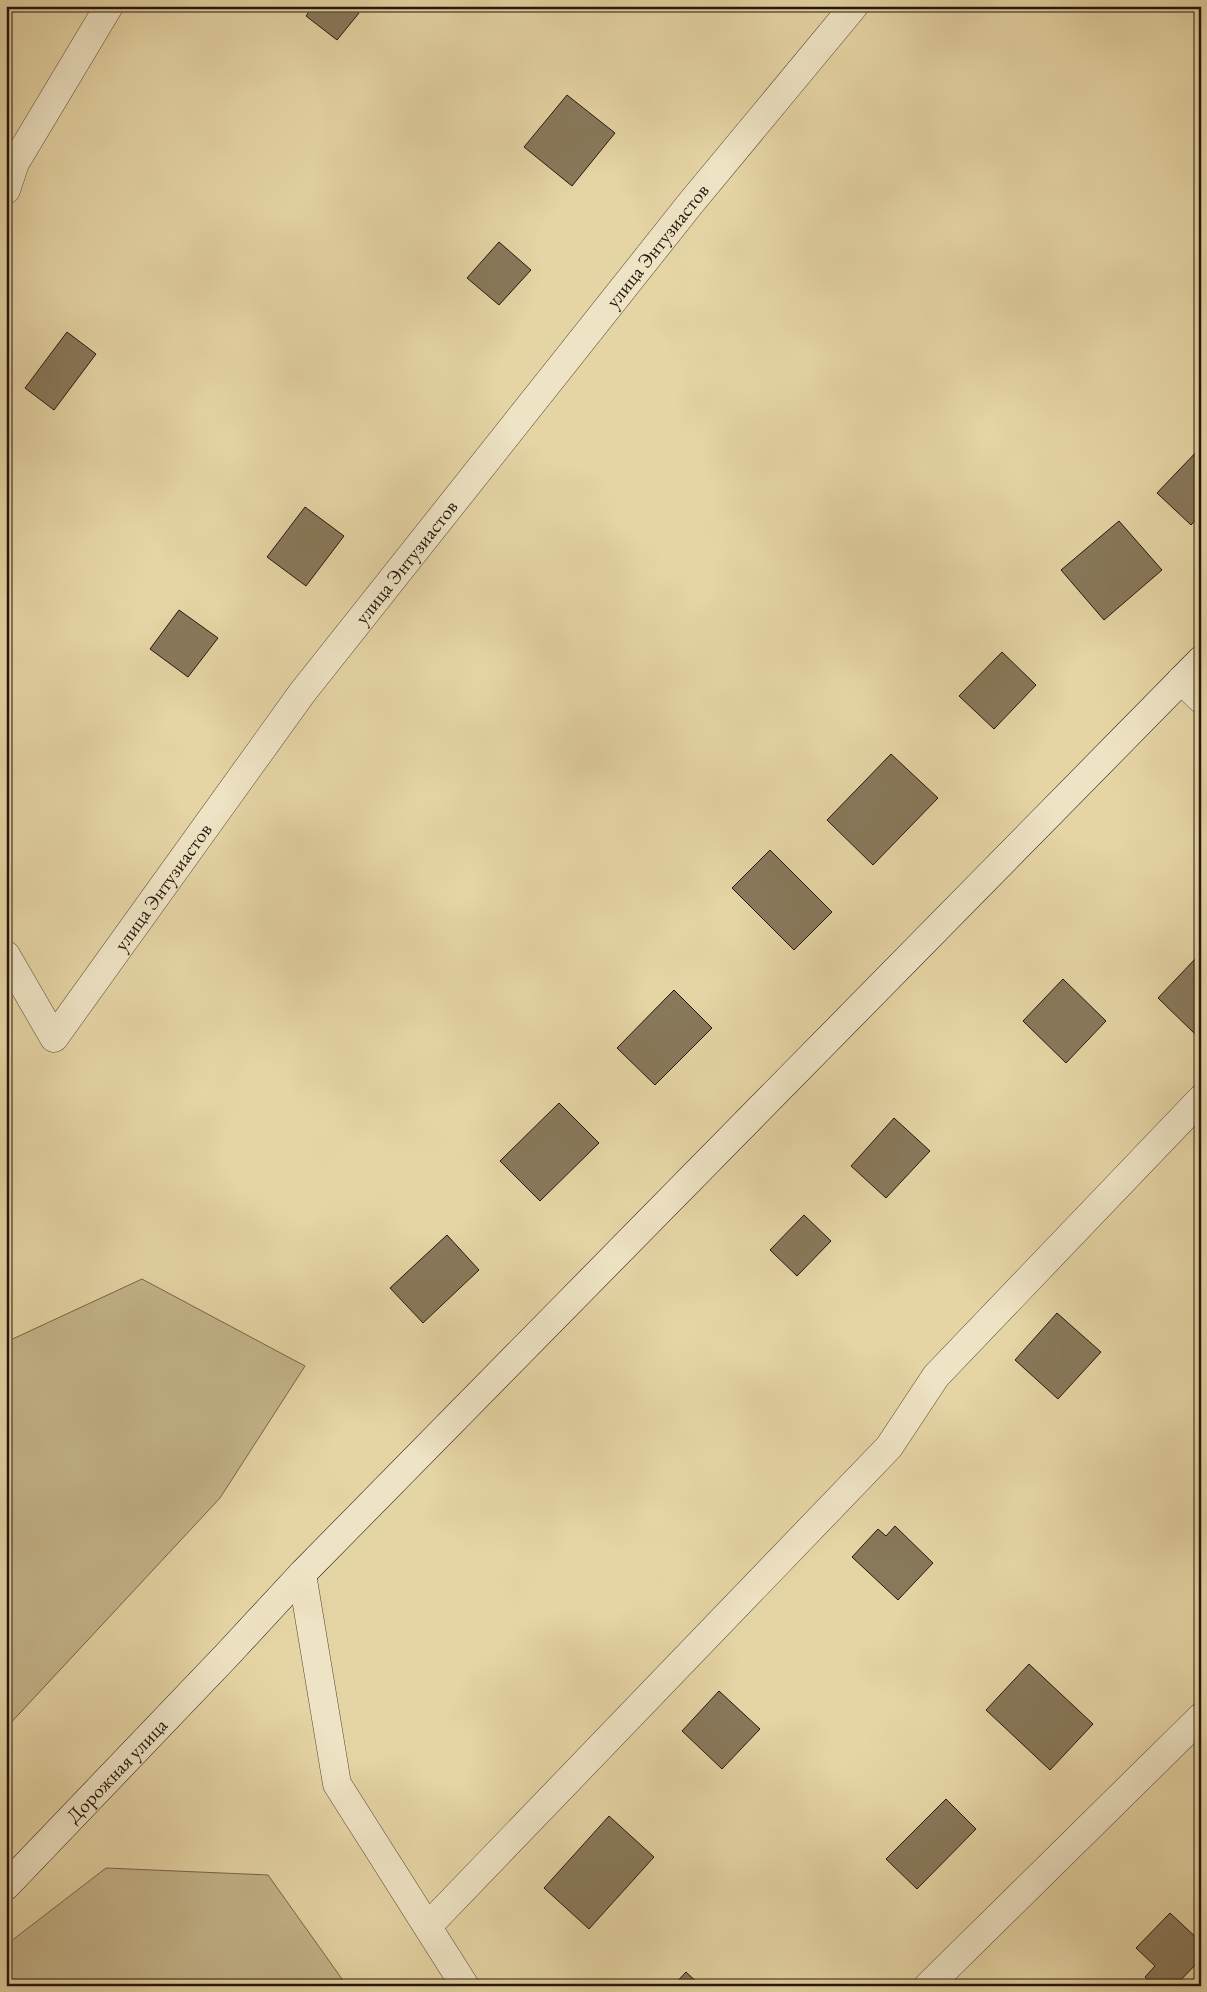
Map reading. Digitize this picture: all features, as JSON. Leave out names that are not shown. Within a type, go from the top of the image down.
[{"type":"street","points":[[6,190],[15,163],[109,6]]},
{"type":"street","name":"улица Энтузиастов","points":[[6,955],[54,1038],[302,693],[842,13]]},
{"type":"street","name":"Дорожная улица","points":[[6,1886],[302,1574],[1201,660]]},
{"type":"street","points":[[1181,680],[1201,699]]},
{"type":"street","points":[[428,1926],[889,1447],[936,1376],[1201,1099]]},
{"type":"street","points":[[302,1574],[337,1784],[465,1986]]},
{"type":"street","points":[[928,1986],[1201,1717]]},
{"type":"shaded area","points":[[142,1279],[305,1366],[220,1498],[6,1728],[6,1342]]},
{"type":"shaded area","points":[[106,1868],[268,1875],[347,1986],[6,1986],[6,1945]]},
{"type":"building","points":[[313,6],[350,6],[359,13],[337,40],[306,16]]},
{"type":"building","points":[[567,95],[615,133],[572,186],[524,147]]},
{"type":"building","points":[[499,242],[531,270],[499,305],[467,278]]},
{"type":"building","points":[[67,332],[96,354],[54,410],[25,388]]},
{"type":"building","points":[[1201,447],[1201,514],[1191,525],[1157,493]]},
{"type":"building","points":[[305,507],[344,536],[306,586],[267,557]]},
{"type":"building","points":[[1119,521],[1162,570],[1104,620],[1061,570]]},
{"type":"building","points":[[179,610],[218,638],[188,677],[150,649]]},
{"type":"building","points":[[1002,652],[1036,685],[994,729],[959,696]]},
{"type":"building","points":[[891,754],[938,798],[873,865],[827,820]]},
{"type":"building","points":[[770,850],[832,912],[794,950],[732,888]]},
{"type":"building","points":[[1196,958],[1201,963],[1201,1028],[1195,1034],[1158,998]]},
{"type":"building","points":[[1063,979],[1106,1021],[1066,1063],[1023,1021]]},
{"type":"building","points":[[674,990],[712,1028],[655,1085],[617,1048]]},
{"type":"building","points":[[559,1103],[599,1143],[540,1201],[500,1161]]},
{"type":"building","points":[[894,1118],[930,1151],[886,1198],[851,1166]]},
{"type":"building","points":[[804,1215],[831,1241],[797,1276],[770,1250]]},
{"type":"building","points":[[447,1235],[479,1270],[423,1323],[390,1288]]},
{"type":"building","points":[[1057,1313],[1101,1352],[1058,1399],[1015,1360]]},
{"type":"building","points":[[895,1526],[933,1563],[898,1600],[852,1557],[878,1529],[886,1536]]},
{"type":"building","points":[[1029,1664],[1093,1724],[1050,1770],[986,1710]]},
{"type":"building","points":[[719,1691],[760,1729],[722,1769],[682,1731]]},
{"type":"building","points":[[946,1799],[976,1829],[917,1889],[886,1859]]},
{"type":"building","points":[[609,1816],[654,1857],[589,1929],[544,1888]]},
{"type":"building","points":[[1170,1913],[1201,1942],[1201,1959],[1175,1986],[1153,1986],[1145,1977],[1155,1966],[1136,1948]]},
{"type":"building","points":[[686,1972],[701,1986],[673,1986]]}]
